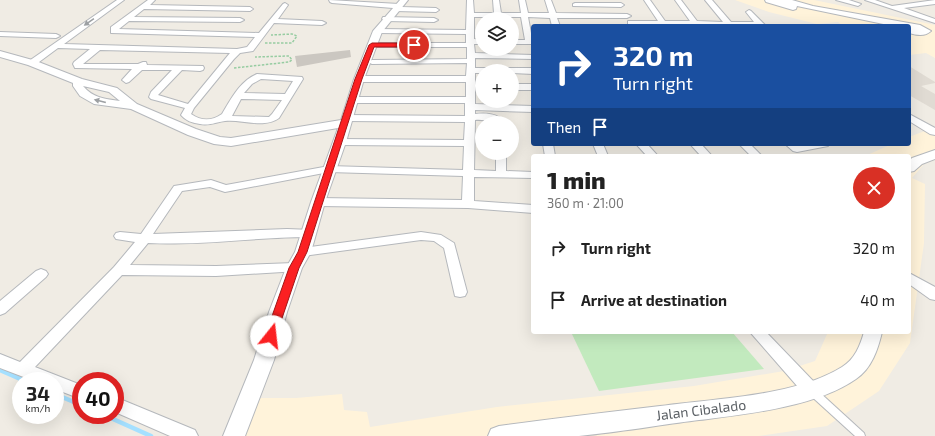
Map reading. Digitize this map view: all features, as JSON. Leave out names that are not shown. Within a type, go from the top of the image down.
[{"type":"street","points":[[27,62],[56,36],[108,0]]},
{"type":"street","points":[[27,62],[55,46],[121,0]]},
{"type":"street","points":[[152,0],[114,30],[260,35]]},
{"type":"street","points":[[184,8],[193,0]]},
{"type":"street","points":[[432,31],[438,0]]},
{"type":"street","points":[[468,204],[470,0]]},
{"type":"street","points":[[496,0],[497,12]]},
{"type":"street","points":[[519,42],[531,42],[522,0]]},
{"type":"street","points":[[548,0],[555,24]]},
{"type":"street","points":[[646,0],[663,24]]},
{"type":"street","points":[[678,0],[695,24]]},
{"type":"street","points":[[708,0],[729,24]]},
{"type":"street","points":[[769,0],[813,12],[876,24]]},
{"type":"street","points":[[783,0],[812,8],[889,24]]},
{"type":"street","points":[[839,0],[858,4]]},
{"type":"street","points":[[868,0],[892,8],[935,2]]},
{"type":"street","points":[[332,1],[434,20]]},
{"type":"street","points":[[582,24],[574,3],[620,3],[630,24]]},
{"type":"street","points":[[55,46],[159,49],[248,49],[285,5]]},
{"type":"street","points":[[143,7],[184,8],[252,6],[228,34]]},
{"type":"street","points":[[898,8],[935,22]]},
{"type":"street","points":[[392,13],[436,10]]},
{"type":"street","points":[[749,12],[760,24]]},
{"type":"street","points":[[392,13],[432,31],[470,32]]},
{"type":"street","points":[[234,436],[264,360],[278,312],[294,268],[303,252],[329,169],[340,142],[359,79],[372,45],[392,13]]},
{"type":"street","points":[[469,15],[475,15]]},
{"type":"street","points":[[519,16],[626,16]]},
{"type":"street","points":[[602,16],[606,24]]},
{"type":"street","points":[[128,19],[240,20]]},
{"type":"street","points":[[271,21],[322,23]]},
{"type":"street","points":[[913,29],[935,22]]},
{"type":"street","points":[[913,29],[932,38]]},
{"type":"street","points":[[0,34],[56,36]]},
{"type":"street","points":[[372,45],[475,43]]},
{"type":"street","points":[[98,48],[77,64],[78,66],[200,68]]},
{"type":"street","points":[[126,80],[159,49]]},
{"type":"street","points":[[226,116],[229,119],[236,120],[272,119],[276,116],[299,79],[260,76],[254,78],[239,96],[226,116],[220,121],[205,123],[186,115],[190,107],[237,50]]},
{"type":"street","points":[[0,54],[27,62],[78,82],[113,90],[133,106],[192,132],[218,141],[231,142],[320,127],[346,119],[531,108]]},
{"type":"street","points":[[359,79],[450,79],[470,70],[531,57]]},
{"type":"street","points":[[450,79],[452,61]]},
{"type":"street","points":[[372,62],[452,61],[470,70],[531,71]]},
{"type":"street","points":[[179,68],[154,94],[154,96],[190,107]]},
{"type":"street","points":[[470,70],[475,77]]},
{"type":"street","points":[[78,82],[80,90],[88,98],[98,102],[133,106]]},
{"type":"street","points":[[519,87],[531,87]]},
{"type":"street","points":[[239,96],[288,97]]},
{"type":"street","points":[[353,100],[470,111],[486,116]]},
{"type":"street","points":[[911,118],[934,132]]},
{"type":"street","points":[[340,142],[469,143]]},
{"type":"street","points":[[643,146],[651,154]]},
{"type":"street","points":[[697,146],[705,154]]},
{"type":"street","points":[[746,146],[755,154]]},
{"type":"street","points":[[793,146],[797,149],[813,146]]},
{"type":"street","points":[[911,166],[917,161],[935,154]]},
{"type":"street","points":[[501,160],[501,173]]},
{"type":"street","points":[[22,370],[119,270],[144,239],[178,188],[211,183],[225,189],[329,169],[531,175]]},
{"type":"street","points":[[318,202],[468,204],[531,209]]},
{"type":"street","points":[[120,236],[144,239],[190,239],[254,234],[308,233]]},
{"type":"street","points":[[303,252],[420,236],[432,236],[444,241],[450,246],[460,292]]},
{"type":"street","points":[[119,270],[216,271],[294,268]]},
{"type":"street","points":[[0,309],[41,274]]},
{"type":"street","points":[[911,279],[925,286],[935,295]]},
{"type":"street","points":[[760,334],[812,390]]},
{"type":"street","name":"Jalan Cibalado","points":[[499,436],[736,406],[763,402],[812,390],[841,378],[860,364],[870,346],[873,334]]},
{"type":"street","points":[[0,361],[27,372]]},
{"type":"street","points":[[124,408],[189,436]]},
{"type":"lane","points":[[812,390],[861,436]]},
{"type":"path","points":[[254,43],[292,43],[297,36],[292,34],[260,35]]},
{"type":"path","points":[[220,69],[289,62],[292,60],[291,56],[255,57]]},
{"type":"shaded area","points":[[735,0],[814,0],[935,25],[935,58],[926,53],[911,55],[911,24],[840,24],[838,22],[817,24],[769,12]]},
{"type":"shaded area","points":[[911,67],[935,82],[921,86],[935,94],[935,110],[911,96]]},
{"type":"shaded area","points":[[935,127],[935,160],[924,164],[912,178],[925,184],[924,243],[910,343],[879,391],[827,426],[759,436],[238,436],[257,398],[296,398],[342,394],[344,410],[367,412],[370,427],[497,407],[694,386],[784,371],[815,361],[827,334],[911,334],[911,154],[870,154],[888,146],[911,146],[911,136]]},
{"type":"green space","points":[[572,334],[734,334],[764,369],[599,391]]},
{"type":"building","points":[[350,50],[351,57],[297,67],[295,56]]},
{"type":"waterway","points":[[0,370],[12,375]]},
{"type":"waterway","points":[[64,398],[72,401]]},
{"type":"waterway","points":[[124,424],[151,436]]},
{"type":"route","points":[[271,336],[294,268],[303,252],[318,202],[340,142],[359,79],[372,45],[414,45]]}]
